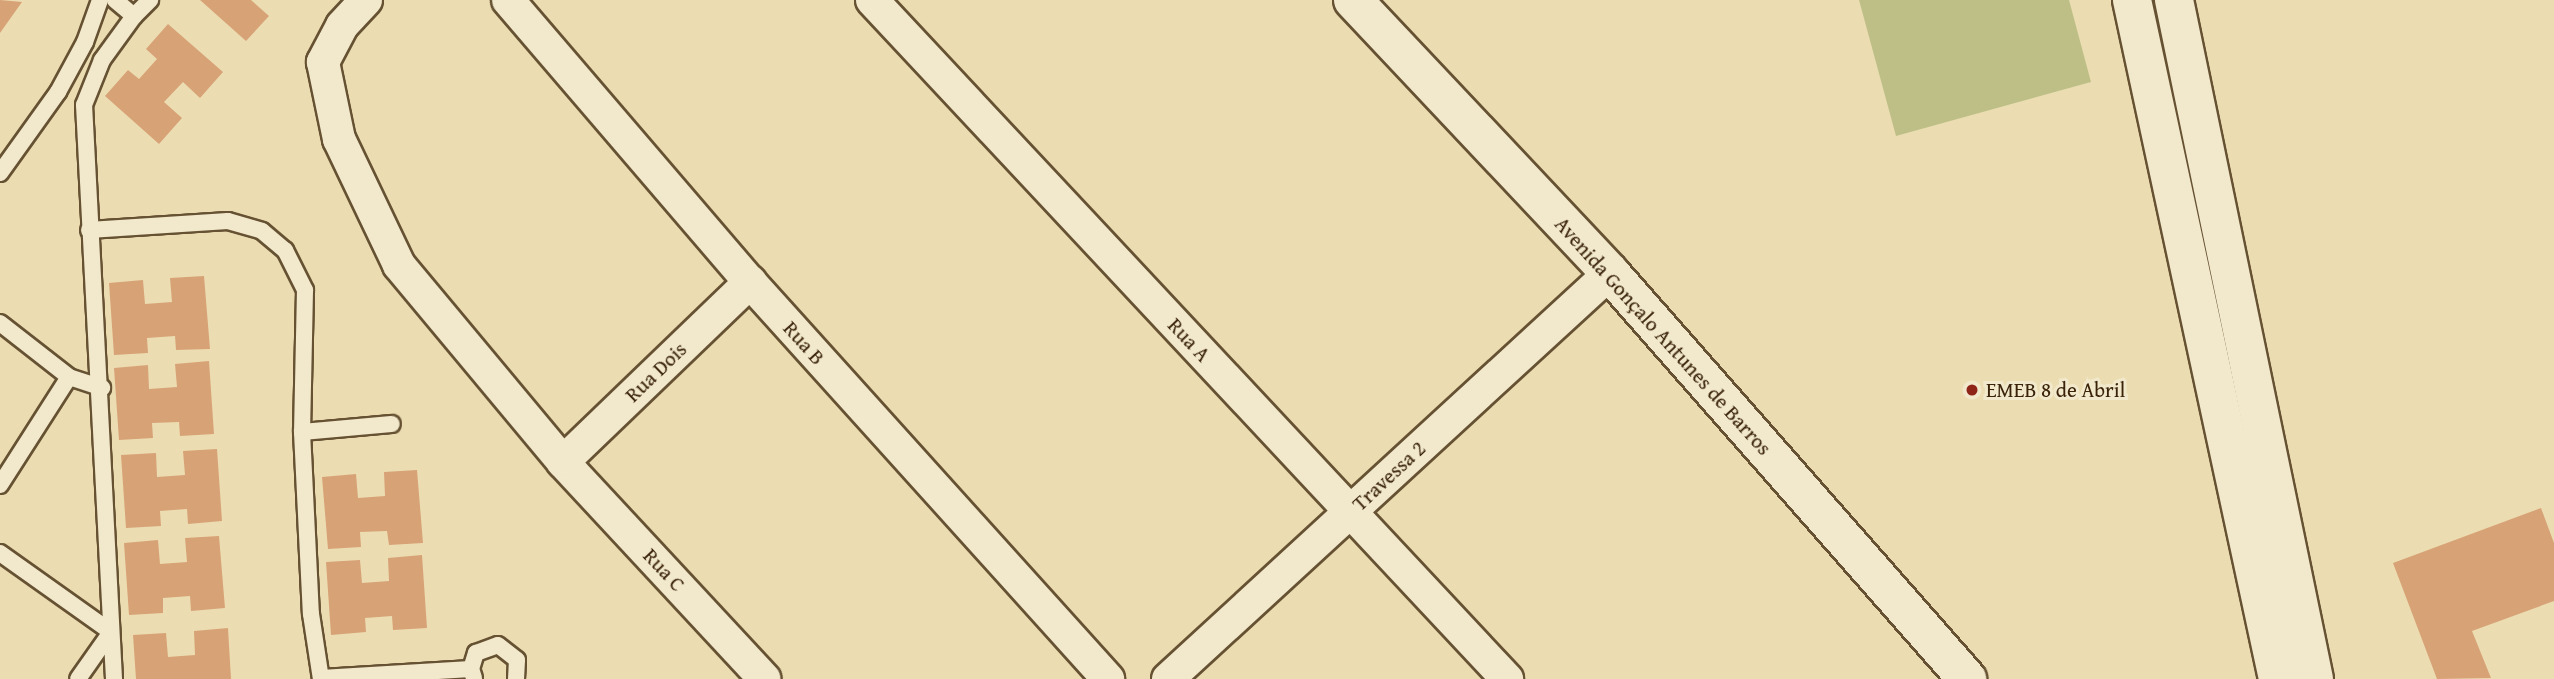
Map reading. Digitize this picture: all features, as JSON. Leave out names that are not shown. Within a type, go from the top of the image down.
[{"type":"main road","points":[[2132,0],[2278,679]]},
{"type":"main road","points":[[2174,0],[2314,679]]},
{"type":"main road","name":"Avenida Gonçalo Antunes de Barros","points":[[1371,8],[1610,273],[1967,679]]},
{"type":"street","name":"Rua C","points":[[366,0],[342,26],[323,62],[338,139],[399,265],[563,462],[765,679]]},
{"type":"street","name":"Rua B","points":[[508,0],[750,282],[1108,679]]},
{"type":"street","name":"Rua A","points":[[872,0],[1507,679]]},
{"type":"street","name":"Travessa 2","points":[[1168,679],[1610,273]]},
{"type":"street","name":"Rua Dois","points":[[563,462],[750,282]]},
{"type":"lane","points":[[0,173],[58,92],[85,41],[100,0]]},
{"type":"lane","points":[[115,0],[134,16]]},
{"type":"lane","points":[[114,679],[102,388],[89,230],[84,105],[102,60],[134,16],[150,0]]},
{"type":"lane","points":[[58,92],[84,105]]},
{"type":"lane","points":[[89,230],[229,220],[262,231],[285,250],[304,290],[302,432],[311,614],[321,678],[473,674],[477,653],[498,645],[517,660],[516,679]]},
{"type":"lane","points":[[0,323],[69,377],[102,388]]},
{"type":"lane","points":[[0,485],[69,377]]},
{"type":"lane","points":[[302,432],[392,424]]},
{"type":"lane","points":[[0,553],[111,632]]},
{"type":"lane","points":[[78,679],[111,632]]},
{"type":"green space","points":[[1859,0],[2069,0],[2091,82],[1896,136]]},
{"type":"building","points":[[0,0],[22,2],[0,33]]},
{"type":"building","points":[[200,0],[251,0],[269,16],[246,41]]},
{"type":"building","points":[[168,24],[223,72],[200,98],[183,82],[164,102],[182,118],[159,144],[105,96],[128,70],[139,79],[157,59],[146,49]]},
{"type":"building","points":[[204,276],[210,349],[176,350],[175,336],[147,338],[148,353],[114,355],[109,283],[143,280],[145,304],[172,302],[170,278]]},
{"type":"building","points":[[209,361],[214,434],[180,436],[179,422],[152,423],[153,438],[119,440],[114,368],[148,365],[149,389],[177,387],[175,364]]},
{"type":"building","points":[[217,449],[222,521],[188,524],[187,509],[160,511],[161,526],[126,528],[121,455],[156,453],[157,477],[185,475],[183,451]]},
{"type":"building","points":[[417,470],[423,543],[389,545],[387,531],[360,532],[361,547],[328,549],[322,477],[356,474],[358,498],[385,496],[384,472]]},
{"type":"building","points":[[2541,508],[2554,543],[2554,601],[2472,631],[2491,678],[2437,679],[2393,563]]},
{"type":"building","points":[[219,536],[225,608],[191,611],[190,596],[163,598],[163,613],[129,615],[124,543],[158,540],[160,564],[187,562],[185,538]]},
{"type":"building","points":[[422,555],[427,628],[393,630],[392,616],[365,618],[366,632],[331,635],[326,562],[360,560],[362,583],[389,581],[388,558]]},
{"type":"building","points":[[228,628],[231,679],[136,679],[133,635],[166,633],[168,657],[195,655],[194,631]]},
{"type":"place","name":"EMEB 8 de Abril","points":[[1972,390]]}]
